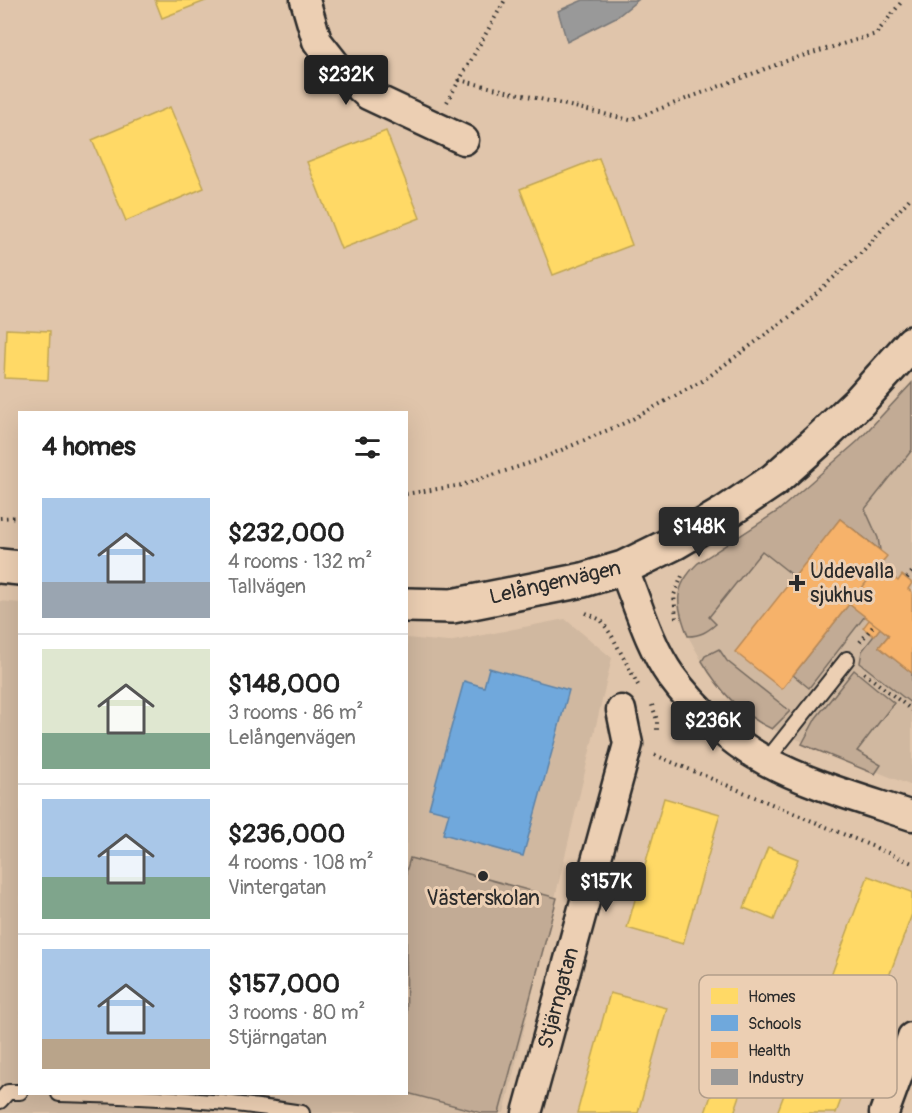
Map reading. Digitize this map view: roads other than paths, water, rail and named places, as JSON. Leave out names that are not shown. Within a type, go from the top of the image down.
[{"type":"street","points":[[305,0],[317,41],[339,69],[368,95],[464,140]]},
{"type":"street","name":"Lelångenvägen","points":[[408,605],[452,606],[583,580],[623,568],[695,531],[774,480],[859,402],[912,343]]},
{"type":"street","points":[[0,566],[18,568]]},
{"type":"street","points":[[623,568],[652,640],[671,676],[715,723],[766,761],[912,816]]},
{"type":"street","name":"Stjärngatan","points":[[527,1113],[628,744],[621,710]]},
{"type":"street","points":[[897,1078],[912,1037]]},
{"type":"street","points":[[884,1113],[890,1098]]},
{"type":"lane","points":[[766,761],[847,659]]},
{"type":"lane","points":[[86,1095],[196,1099],[300,1113]]},
{"type":"place","name":"Uddevalla sjukhus","points":[[797,583]]},
{"type":"place","name":"Västerskolan","points":[[483,876]]}]
